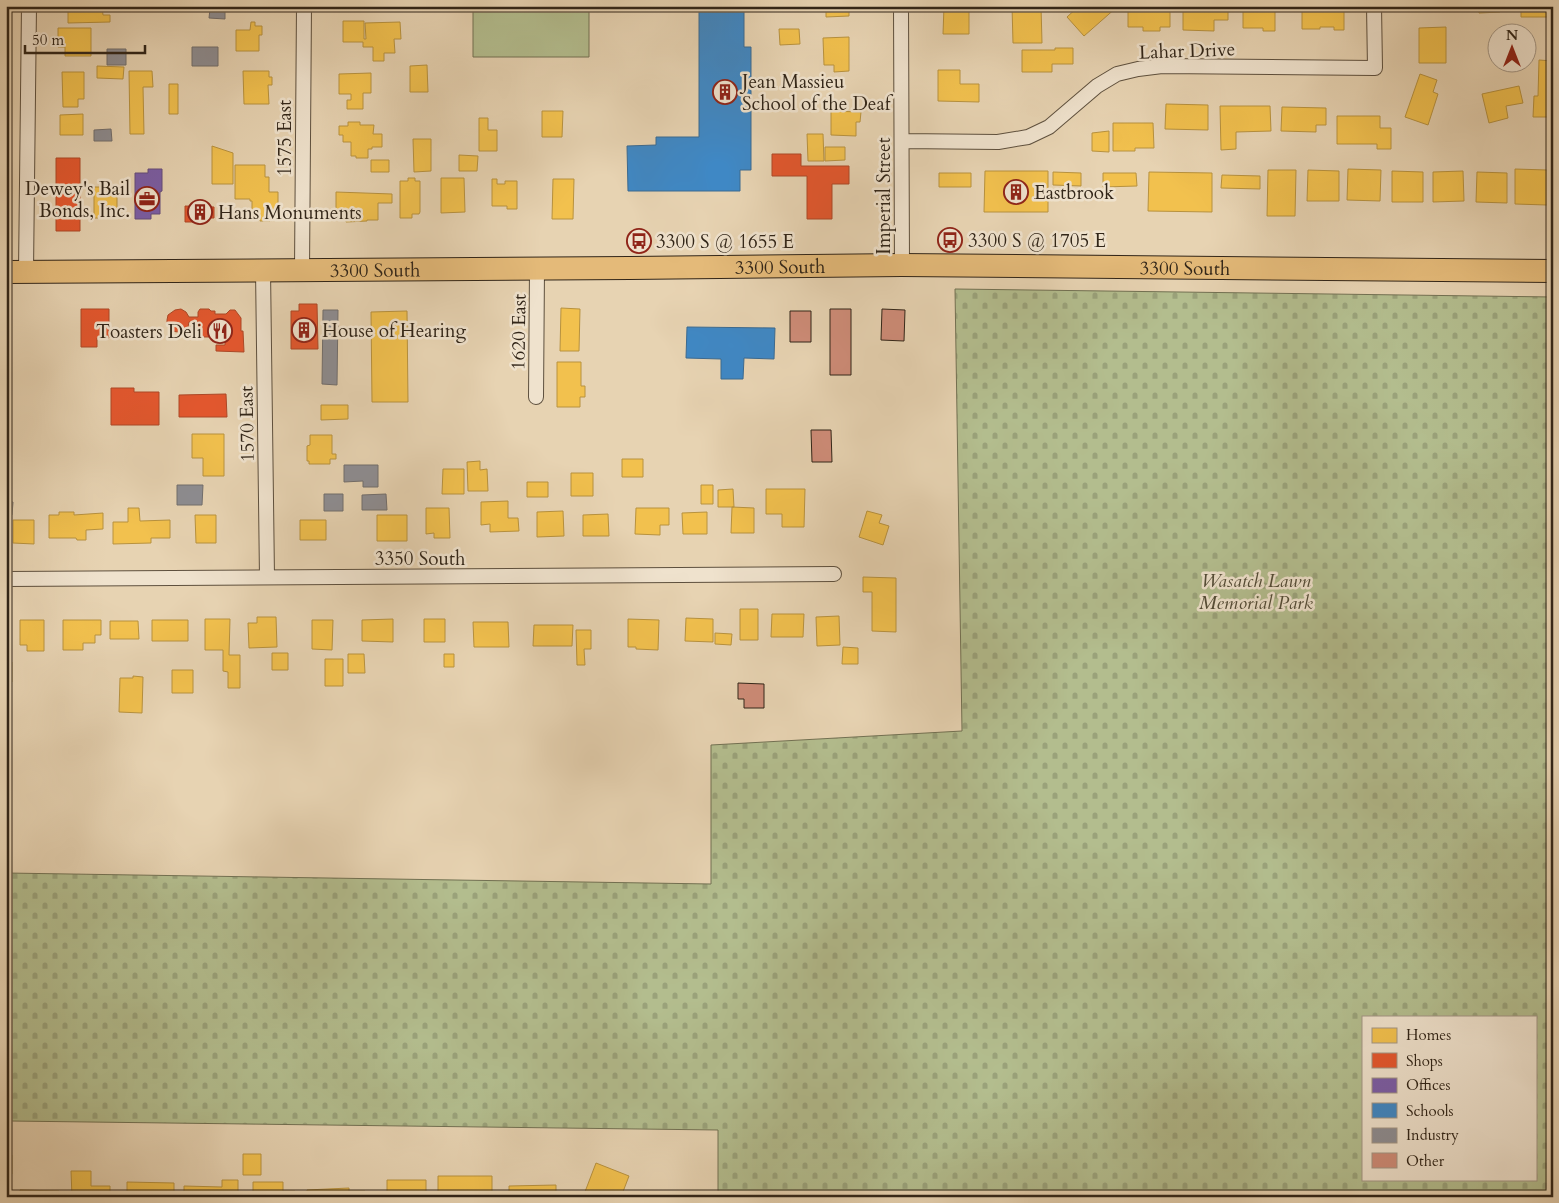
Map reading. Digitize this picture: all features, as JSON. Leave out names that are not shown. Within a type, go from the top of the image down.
[{"type":"main road","name":"3300 South","points":[[16,272],[902,265],[1553,271]]},
{"type":"street","points":[[16,272],[29,6]]},
{"type":"street","name":"1575 East","points":[[302,270],[304,6]]},
{"type":"street","name":"Imperial Street","points":[[901,6],[902,265]]},
{"type":"street","name":"Lahar Drive","points":[[902,141],[998,142],[1028,137],[1049,127],[1097,86],[1118,74],[1138,69],[1162,66],[1375,68],[1374,6]]},
{"type":"street","name":"1620 East","points":[[536,397],[537,269]]},
{"type":"street","name":"1570 East","points":[[263,270],[267,577]]},
{"type":"street","name":"3350 South","points":[[6,579],[834,574]]},
{"type":"green space","points":[[473,6],[589,6],[589,57],[473,57]]},
{"type":"green space","name":"Wasatch Lawn Memorial Park","points":[[955,289],[1553,297],[1553,1197],[718,1197],[718,1130],[10,1121],[6,873],[711,884],[711,745],[962,731]]},
{"type":"building: Homes","points":[[68,6],[102,6],[103,15],[110,15],[110,22],[68,23]]},
{"type":"building: Homes","points":[[826,6],[849,6],[849,16],[826,17]]},
{"type":"building: Homes","points":[[944,6],[969,6],[969,34],[943,34]]},
{"type":"building: Homes","points":[[1012,6],[1041,6],[1042,43],[1013,43]]},
{"type":"building: Homes","points":[[1079,6],[1117,7],[1084,36],[1067,17]]},
{"type":"building: Homes","points":[[1128,6],[1170,6],[1170,27],[1160,27],[1160,31],[1143,31],[1143,27],[1128,27]]},
{"type":"building: Homes","points":[[1183,6],[1228,6],[1228,20],[1214,20],[1214,31],[1183,30]]},
{"type":"building: Homes","points":[[1302,6],[1335,6],[1335,10],[1344,10],[1344,30],[1334,30],[1334,27],[1302,29]]},
{"type":"building: Homes","points":[[1412,6],[1438,6],[1438,11],[1412,11]]},
{"type":"building: Homes","points":[[1478,6],[1500,6],[1500,12],[1479,13]]},
{"type":"building: Homes","points":[[1521,6],[1553,6],[1553,17],[1521,17]]},
{"type":"building: Homes","points":[[1243,7],[1275,7],[1275,31],[1263,31],[1263,28],[1243,28]]},
{"type":"building: Homes","points":[[343,21],[364,21],[364,39],[366,39],[365,23],[400,22],[401,39],[394,39],[395,53],[384,53],[384,61],[373,61],[373,47],[363,47],[363,42],[343,42]]},
{"type":"building: Homes","points":[[251,22],[255,22],[255,26],[262,26],[262,35],[259,35],[259,51],[236,51],[236,30],[250,30]]},
{"type":"building: Homes","points":[[1446,27],[1446,63],[1419,63],[1419,28]]},
{"type":"building: Homes","points":[[58,28],[91,28],[91,56],[65,56],[65,47],[58,47]]},
{"type":"building: Homes","points":[[779,29],[799,29],[800,44],[780,45]]},
{"type":"building: Homes","points":[[849,37],[849,71],[834,72],[834,65],[824,65],[823,38]]},
{"type":"building: Homes","points":[[1055,48],[1073,48],[1073,64],[1052,64],[1052,72],[1022,72],[1022,50],[1055,50]]},
{"type":"building: Homes","points":[[1539,60],[1553,61],[1553,117],[1533,117],[1534,96],[1538,96]]},
{"type":"building: Homes","points":[[427,65],[428,92],[410,92],[410,66]]},
{"type":"building: Homes","points":[[97,66],[124,67],[123,79],[97,78]]},
{"type":"building: Homes","points":[[938,70],[960,70],[960,84],[979,84],[979,102],[938,101]]},
{"type":"building: Homes","points":[[129,71],[152,71],[153,87],[143,87],[144,134],[130,134]]},
{"type":"building: Homes","points":[[243,71],[269,71],[269,77],[272,77],[272,85],[268,85],[269,104],[244,104]]},
{"type":"building: Homes","points":[[62,72],[84,72],[84,99],[78,99],[78,107],[63,107]]},
{"type":"building: Homes","points":[[371,73],[371,93],[363,93],[363,109],[347,109],[347,100],[351,100],[351,94],[339,94],[339,74]]},
{"type":"building: Homes","points":[[1420,74],[1437,80],[1433,92],[1438,94],[1428,125],[1405,117]]},
{"type":"building: Homes","points":[[169,84],[178,84],[178,114],[169,114]]},
{"type":"building: Homes","points":[[1519,86],[1523,103],[1506,106],[1508,118],[1489,123],[1482,94]]},
{"type":"building: Homes","points":[[1166,104],[1208,105],[1208,130],[1165,129]]},
{"type":"building: Homes","points":[[1220,106],[1270,106],[1271,131],[1236,132],[1236,149],[1221,150]]},
{"type":"building: Homes","points":[[1282,107],[1326,108],[1326,125],[1316,125],[1316,132],[1281,131]]},
{"type":"building: Homes","points":[[542,111],[563,111],[562,137],[542,137]]},
{"type":"building: Homes","points":[[831,111],[861,112],[860,122],[856,122],[856,136],[831,135]]},
{"type":"building: Homes","points":[[83,114],[83,135],[60,135],[60,115]]},
{"type":"building: Homes","points":[[1337,116],[1380,116],[1380,128],[1391,128],[1391,149],[1377,149],[1377,144],[1337,144]]},
{"type":"building: Homes","points":[[479,118],[488,118],[488,130],[497,130],[497,151],[479,151]]},
{"type":"building: Homes","points":[[348,122],[360,122],[360,125],[374,125],[373,134],[382,134],[382,147],[368,149],[368,158],[351,156],[351,142],[343,142],[343,135],[339,135],[339,126],[348,126]]},
{"type":"building: Homes","points":[[1113,123],[1153,123],[1154,148],[1135,148],[1135,151],[1113,151]]},
{"type":"building: Homes","points":[[1109,131],[1109,152],[1092,151],[1092,133]]},
{"type":"building: Homes","points":[[807,134],[823,134],[824,161],[808,161]]},
{"type":"building: Homes","points":[[413,139],[431,139],[431,171],[414,172]]},
{"type":"building: Homes","points":[[212,146],[233,153],[233,184],[212,184]]},
{"type":"building: Homes","points":[[825,147],[845,147],[845,160],[825,161]]},
{"type":"building: Homes","points":[[459,155],[478,156],[477,171],[459,171]]},
{"type":"building: Homes","points":[[371,160],[389,160],[389,172],[371,172]]},
{"type":"building: Homes","points":[[235,165],[265,165],[265,177],[269,177],[269,192],[278,192],[278,216],[270,216],[270,221],[260,221],[260,217],[252,217],[252,201],[250,199],[235,199]]},
{"type":"building: Homes","points":[[1348,169],[1381,170],[1380,201],[1347,200]]},
{"type":"building: Homes","points":[[1515,169],[1547,170],[1547,205],[1515,204]]},
{"type":"building: Homes","points":[[1268,170],[1296,170],[1295,216],[1267,216]]},
{"type":"building: Homes","points":[[1308,170],[1339,171],[1339,201],[1307,201]]},
{"type":"building: Homes","name":"Eastbrook","points":[[985,171],[1048,171],[1048,212],[984,212]]},
{"type":"building: Homes","points":[[1392,171],[1423,172],[1423,202],[1392,202]]},
{"type":"building: Homes","points":[[1463,171],[1464,201],[1433,202],[1433,172]]},
{"type":"building: Homes","points":[[1053,172],[1081,173],[1081,186],[1053,185]]},
{"type":"building: Homes","name":"Eastbrook","points":[[1149,172],[1212,173],[1212,212],[1148,211]]},
{"type":"building: Homes","points":[[1477,172],[1507,173],[1507,203],[1476,202]]},
{"type":"building: Homes","points":[[939,173],[971,173],[971,187],[939,187]]},
{"type":"building: Homes","points":[[1103,173],[1136,173],[1137,186],[1103,187]]},
{"type":"building: Homes","points":[[1222,175],[1260,176],[1260,189],[1221,188]]},
{"type":"building: Homes","points":[[408,178],[415,178],[415,181],[420,181],[420,212],[419,214],[412,214],[412,218],[400,218],[400,181],[408,181]]},
{"type":"building: Homes","points":[[441,178],[464,178],[465,212],[441,213]]},
{"type":"building: Homes","points":[[492,179],[497,179],[497,184],[505,184],[505,181],[517,181],[517,209],[507,209],[507,206],[492,206]]},
{"type":"building: Homes","points":[[553,179],[574,179],[573,219],[552,219]]},
{"type":"building: Homes","points":[[94,187],[117,187],[117,218],[94,218]]},
{"type":"building: Homes","points":[[336,192],[392,194],[392,203],[378,203],[378,220],[346,222],[346,219],[336,219]]},
{"type":"building: Homes","points":[[561,308],[580,309],[579,351],[560,351]]},
{"type":"building: Homes","points":[[407,311],[408,402],[372,402],[371,312]]},
{"type":"building: Homes","points":[[557,362],[581,362],[581,386],[585,386],[585,397],[580,397],[580,407],[557,407]]},
{"type":"building: Homes","points":[[321,405],[348,405],[348,419],[321,420]]},
{"type":"building: Homes","points":[[192,434],[224,434],[224,476],[203,476],[203,458],[192,458]]},
{"type":"building: Homes","points":[[310,435],[332,435],[332,454],[336,454],[336,459],[330,459],[330,464],[309,464],[309,461],[307,461],[307,446],[310,445]]},
{"type":"building: Homes","points":[[622,459],[643,459],[643,477],[622,477]]},
{"type":"building: Homes","points":[[480,461],[480,470],[487,469],[488,491],[468,491],[467,462]]},
{"type":"building: Homes","points":[[443,469],[464,469],[464,494],[442,494]]},
{"type":"building: Homes","points":[[571,473],[593,473],[593,496],[571,496]]},
{"type":"building: Homes","points":[[527,482],[548,482],[548,497],[527,497]]},
{"type":"building: Homes","points":[[701,485],[713,485],[713,504],[701,504]]},
{"type":"building: Homes","points":[[733,489],[734,507],[718,507],[718,490]]},
{"type":"building: Homes","points":[[766,489],[805,489],[804,527],[782,527],[782,514],[766,514]]},
{"type":"building: Homes","points":[[508,501],[508,518],[518,518],[519,531],[490,532],[490,524],[481,525],[481,502]]},
{"type":"building: Homes","points":[[732,507],[754,508],[754,533],[731,533]]},
{"type":"building: Homes","points":[[128,508],[139,508],[140,521],[170,520],[170,538],[151,538],[151,543],[113,544],[113,522],[128,522]]},
{"type":"building: Homes","points":[[426,508],[449,508],[450,538],[434,538],[434,533],[426,534]]},
{"type":"building: Homes","points":[[636,508],[669,508],[669,525],[660,525],[660,535],[635,534]]},
{"type":"building: Homes","points":[[563,511],[564,536],[537,537],[537,512]]},
{"type":"building: Homes","points":[[867,511],[882,515],[879,523],[889,526],[883,545],[859,537]]},
{"type":"building: Homes","points":[[59,512],[74,512],[74,515],[103,513],[103,529],[86,530],[86,540],[49,538],[49,515],[59,515]]},
{"type":"building: Homes","points":[[707,512],[707,534],[683,534],[682,513]]},
{"type":"building: Homes","points":[[608,514],[609,536],[583,536],[583,515]]},
{"type":"building: Homes","points":[[195,515],[216,515],[216,543],[196,543]]},
{"type":"building: Homes","points":[[377,515],[407,515],[407,541],[377,541]]},
{"type":"building: Homes","points":[[13,520],[34,520],[34,544],[13,543]]},
{"type":"building: Homes","points":[[300,520],[326,520],[326,540],[300,540]]},
{"type":"building: Homes","points":[[863,577],[896,578],[896,632],[872,631],[872,592],[863,592]]},
{"type":"building: Homes","points":[[740,609],[758,609],[758,640],[740,640]]},
{"type":"building: Homes","points":[[772,614],[804,614],[803,637],[771,637]]},
{"type":"building: Homes","points":[[839,616],[840,645],[817,646],[816,617]]},
{"type":"building: Homes","points":[[257,617],[276,617],[277,647],[249,648],[248,623],[257,623]]},
{"type":"building: Homes","points":[[686,618],[713,619],[713,642],[685,641]]},
{"type":"building: Homes","points":[[205,619],[230,619],[229,655],[240,655],[240,688],[228,688],[228,672],[223,671],[223,650],[205,650]]},
{"type":"building: Homes","points":[[393,619],[393,642],[362,641],[362,620]]},
{"type":"building: Homes","points":[[424,619],[445,619],[445,642],[424,642]]},
{"type":"building: Homes","points":[[628,619],[659,620],[658,650],[628,647]]},
{"type":"building: Homes","points":[[20,620],[44,620],[44,651],[27,651],[27,645],[20,645]]},
{"type":"building: Homes","points":[[63,620],[101,620],[101,635],[95,635],[95,643],[83,643],[83,650],[63,650]]},
{"type":"building: Homes","points":[[152,620],[188,620],[188,641],[152,641]]},
{"type":"building: Homes","points":[[312,620],[333,620],[332,650],[312,649]]},
{"type":"building: Homes","points":[[110,621],[138,621],[139,639],[110,639]]},
{"type":"building: Homes","points":[[473,622],[508,622],[509,647],[474,647]]},
{"type":"building: Homes","points":[[534,625],[573,625],[572,646],[533,646]]},
{"type":"building: Homes","points":[[576,630],[591,630],[591,649],[584,649],[585,665],[577,665]]},
{"type":"building: Homes","points":[[715,633],[732,634],[731,645],[715,644]]},
{"type":"building: Homes","points":[[843,647],[858,648],[858,664],[842,664]]},
{"type":"building: Homes","points":[[272,653],[288,653],[288,670],[272,670]]},
{"type":"building: Homes","points":[[348,654],[364,654],[365,673],[348,673]]},
{"type":"building: Homes","points":[[444,654],[454,654],[454,667],[444,667]]},
{"type":"building: Homes","points":[[325,659],[343,659],[343,686],[325,686]]},
{"type":"building: Homes","points":[[12,662],[12,682],[6,682],[6,663]]},
{"type":"building: Homes","points":[[172,670],[193,670],[193,693],[172,693]]},
{"type":"building: Homes","points":[[133,676],[143,677],[142,713],[119,712],[120,678],[133,678]]},
{"type":"building: Homes","points":[[243,1154],[261,1154],[261,1175],[243,1175]]},
{"type":"building: Homes","points":[[6,1155],[12,1155],[12,1174],[6,1174]]},
{"type":"building: Homes","points":[[596,1163],[629,1176],[621,1197],[583,1197]]},
{"type":"building: Homes","points":[[71,1171],[91,1171],[91,1186],[110,1186],[110,1197],[72,1197]]},
{"type":"building: Homes","points":[[438,1176],[492,1176],[492,1197],[438,1197]]},
{"type":"building: Homes","points":[[222,1180],[238,1180],[238,1197],[184,1197],[184,1186],[222,1187]]},
{"type":"building: Homes","points":[[387,1180],[426,1180],[426,1197],[378,1197],[378,1193],[387,1193]]},
{"type":"building: Homes","points":[[127,1182],[174,1183],[174,1197],[127,1197]]},
{"type":"building: Homes","points":[[253,1182],[283,1182],[283,1191],[295,1191],[295,1197],[253,1197]]},
{"type":"building: Homes","points":[[556,1185],[556,1197],[509,1197],[509,1186]]},
{"type":"building: Homes","points":[[349,1188],[349,1191],[365,1191],[365,1197],[307,1197],[307,1190]]},
{"type":"building: Homes","points":[[20,1190],[59,1191],[59,1197],[20,1197]]},
{"type":"building: Shops","points":[[772,154],[801,154],[801,166],[849,166],[849,184],[832,184],[832,219],[807,219],[807,176],[772,176]]},
{"type":"building: Shops","points":[[56,158],[80,158],[80,231],[56,231]]},
{"type":"building: Shops","name":"Hans Monuments","points":[[185,206],[214,207],[214,218],[198,218],[198,222],[185,222]]},
{"type":"building: Shops","name":"House of Hearing","points":[[299,304],[317,304],[318,349],[291,349],[291,311],[299,311]]},
{"type":"building: Shops","points":[[81,309],[109,309],[109,338],[97,338],[97,347],[81,347]]},
{"type":"building: Shops","name":"Toasters Deli","points":[[181,309],[189,317],[198,317],[200,309],[215,311],[215,314],[226,314],[230,310],[235,310],[241,318],[244,352],[216,351],[216,345],[225,345],[225,334],[199,337],[198,322],[189,322],[188,327],[178,332],[171,331],[167,325],[168,315],[175,310]]},
{"type":"building: Shops","points":[[111,388],[134,388],[134,392],[159,392],[159,425],[111,425]]},
{"type":"building: Shops","points":[[226,394],[227,417],[179,417],[179,395]]},
{"type":"building: Offices","points":[[148,169],[162,169],[160,214],[151,214],[151,219],[135,219],[135,173],[148,173]]},
{"type":"building: Schools","name":"Jean Massieu School of the Deaf","points":[[699,6],[744,6],[744,47],[751,47],[751,170],[740,170],[740,191],[628,191],[627,146],[656,145],[656,137],[699,137]]},
{"type":"building: Schools","points":[[687,327],[775,328],[774,359],[744,358],[743,379],[721,379],[721,359],[686,358]]},
{"type":"building: Industry","points":[[210,9],[225,9],[225,19],[209,18]]},
{"type":"building: Industry","points":[[192,47],[218,47],[218,66],[192,66]]},
{"type":"building: Industry","points":[[107,49],[126,49],[126,65],[107,65]]},
{"type":"building: Industry","points":[[111,129],[112,141],[94,141],[94,130]]},
{"type":"building: Industry","points":[[323,310],[338,310],[337,385],[322,384]]},
{"type":"building: Industry","points":[[344,465],[378,465],[378,487],[363,487],[363,481],[344,482]]},
{"type":"building: Industry","points":[[177,485],[203,485],[202,505],[177,505]]},
{"type":"building: Industry","points":[[324,494],[343,494],[343,511],[324,511]]},
{"type":"building: Industry","points":[[386,494],[387,510],[362,510],[362,495]]},
{"type":"building: Industry","points":[[6,501],[13,502],[12,515],[6,515]]},
{"type":"building: Other","points":[[830,309],[851,309],[851,375],[830,375]]},
{"type":"building: Other","points":[[882,309],[905,310],[904,341],[881,340]]},
{"type":"building: Other","points":[[790,311],[811,311],[811,342],[790,342]]},
{"type":"building: Other","points":[[811,430],[831,430],[832,462],[812,462]]},
{"type":"building: Other","points":[[738,683],[764,684],[764,708],[744,708],[744,699],[738,699]]},
{"type":"place","name":"Jean Massieu School of the Deaf","points":[[725,92]]},
{"type":"place","name":"Eastbrook","points":[[1016,192]]},
{"type":"place","name":"Dewey's Bail Bonds, Inc.","points":[[147,199]]},
{"type":"place","name":"Hans Monuments","points":[[200,212]]},
{"type":"place","name":"3300 S @ 1705 E","points":[[950,240]]},
{"type":"place","name":"3300 S @ 1655 E","points":[[639,241]]},
{"type":"place","name":"House of Hearing","points":[[304,330]]},
{"type":"place","name":"Toasters Deli","points":[[220,331]]}]
